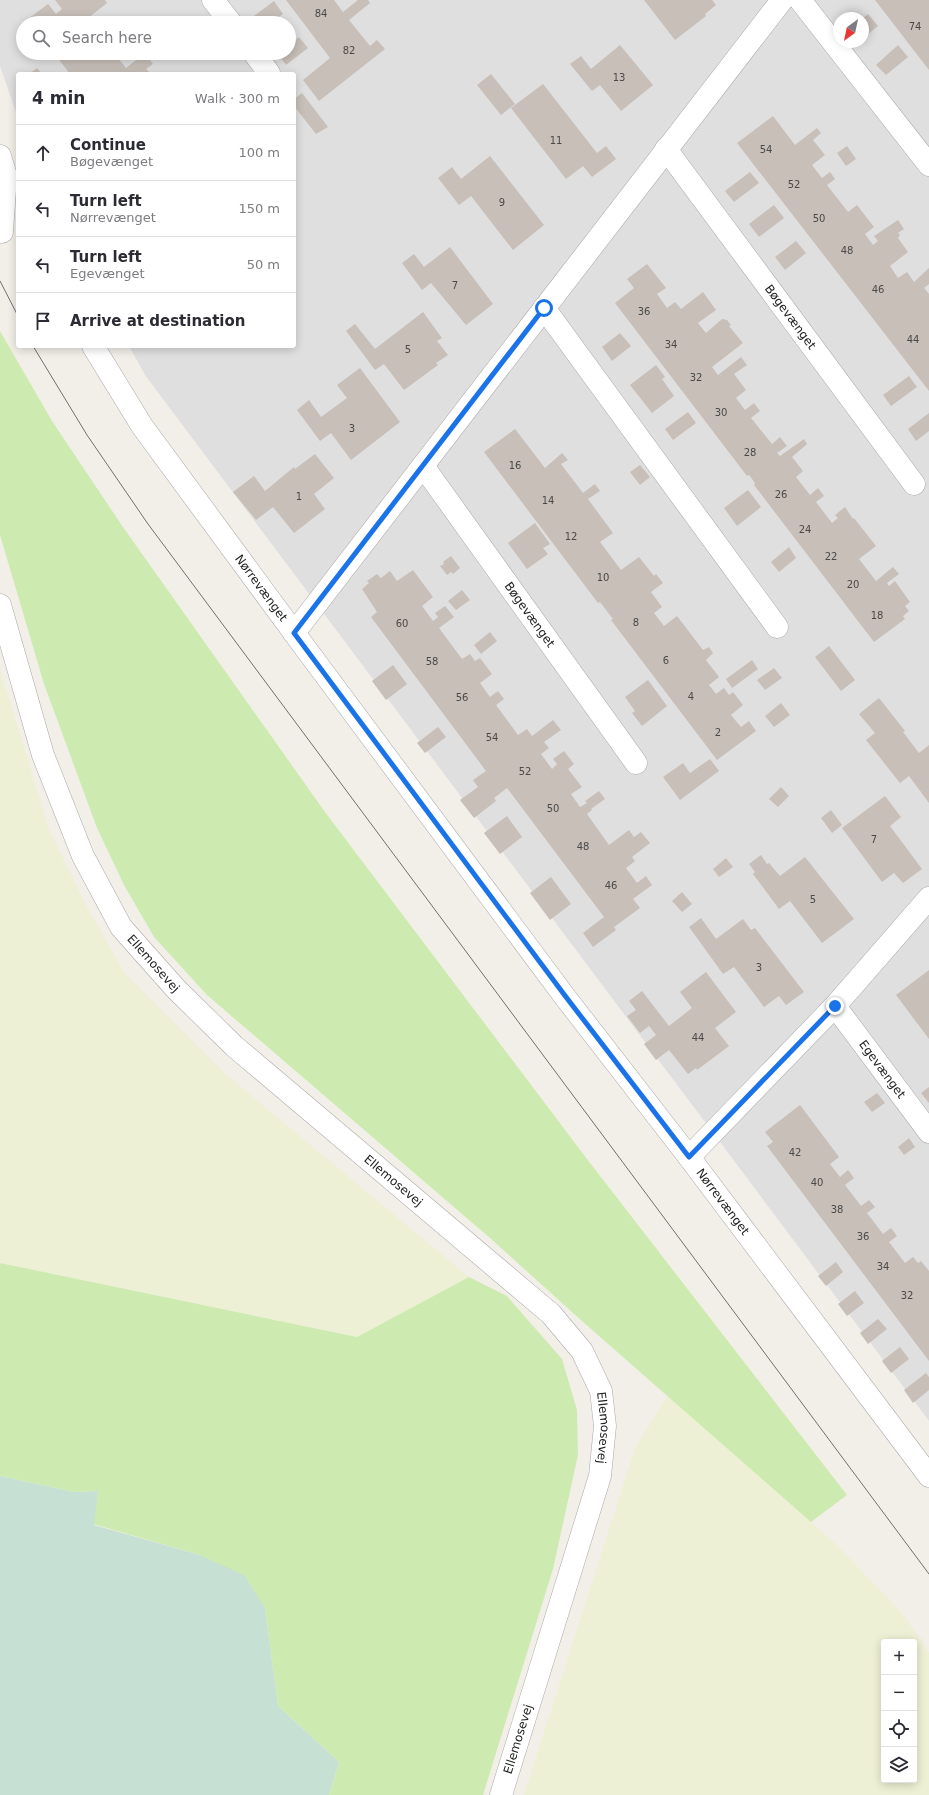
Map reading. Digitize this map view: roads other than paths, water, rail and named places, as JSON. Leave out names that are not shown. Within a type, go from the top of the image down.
[{"type":"street","points":[[213,0],[226,16]]},
{"type":"street","points":[[294,633],[782,0]]},
{"type":"street","points":[[800,0],[929,165]]},
{"type":"street","points":[[259,60],[268,72]]},
{"type":"street","name":"Bøgevænget","points":[[666,149],[914,484]]},
{"type":"street","points":[[0,156],[6,176],[7,233]]},
{"type":"street","points":[[544,308],[777,627]]},
{"type":"street","name":"Nørrevænget","points":[[94,348],[142,426],[294,633],[561,990],[689,1157],[929,1476]]},
{"type":"street","name":"Bøgevænget","points":[[423,466],[636,763]]},
{"type":"street","name":"Ellemosevej","points":[[0,605],[43,755],[83,856],[121,927],[176,989],[234,1046],[552,1314],[582,1351],[601,1391],[605,1426],[600,1476],[501,1795]]},
{"type":"street","points":[[689,1157],[835,1006],[929,898]]},
{"type":"street","name":"Egevænget","points":[[835,1006],[929,1132]]},
{"type":"tram line","points":[[0,281],[16,312]]},
{"type":"tram line","points":[[34,348],[87,435],[148,524],[929,1574]]}]
